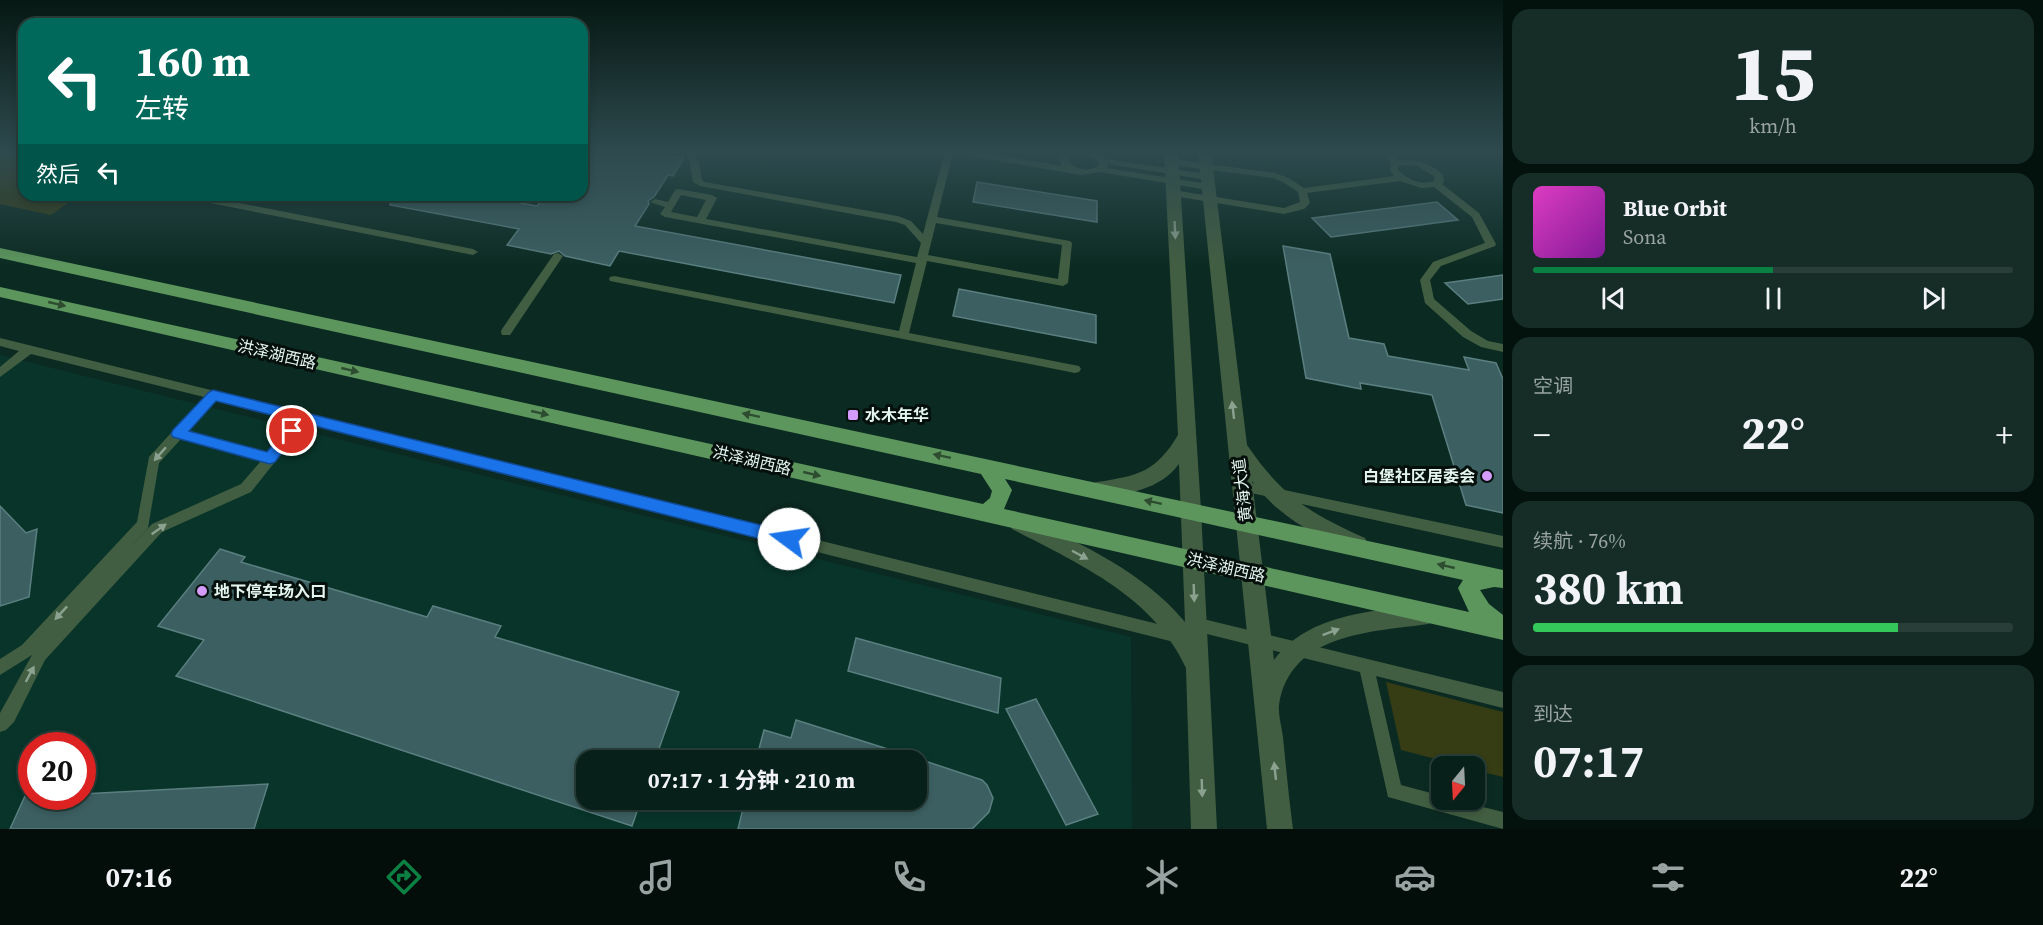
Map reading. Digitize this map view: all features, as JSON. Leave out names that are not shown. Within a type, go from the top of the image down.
[{"type":"main road","points":[[0,253],[1500,578]]},
{"type":"main road","name":"洪泽湖西路","points":[[0,292],[1503,629]]},
{"type":"main road","points":[[985,513],[996,507],[1001,500],[1002,490],[986,466]]},
{"type":"main road","points":[[1500,578],[1477,579],[1469,588],[1472,599],[1479,609],[1503,629]]},
{"type":"street","points":[[1173,190],[1193,559],[1190,648],[1197,672],[1204,829]]},
{"type":"street","name":"黄海大道","points":[[1208,190],[1262,641],[1280,829]]},
{"type":"street","points":[[1097,490],[1135,484],[1154,477],[1165,470],[1186,435]]},
{"type":"street","points":[[1237,445],[1271,492],[1291,511],[1313,524],[1371,550]]},
{"type":"street","points":[[1010,518],[1092,561],[1132,588],[1171,621],[1191,634]]},
{"type":"street","points":[[1268,704],[1281,668],[1297,649],[1347,626],[1431,614]]},
{"type":"lane","points":[[696,195],[699,190]]},
{"type":"lane","points":[[735,190],[898,219],[908,223],[926,242]]},
{"type":"lane","points":[[903,335],[939,190]]},
{"type":"lane","points":[[1237,190],[1284,211],[1301,207],[1305,203],[1302,191],[1311,190]]},
{"type":"lane","points":[[1443,190],[1476,215],[1491,244],[1437,264],[1425,280],[1429,300],[1467,334],[1485,344],[1503,348]]},
{"type":"lane","points":[[700,221],[712,198],[678,192],[664,214],[700,221],[1063,283],[1067,243],[932,219]]},
{"type":"lane","points":[[215,201],[473,252]]},
{"type":"lane","points":[[230,204],[234,201]]},
{"type":"lane","points":[[655,202],[670,205]]},
{"type":"lane","points":[[506,332],[558,256]]},
{"type":"lane","points":[[614,279],[1075,369]]},
{"type":"lane","points":[[0,342],[1191,634],[1262,641],[1503,700]]},
{"type":"lane","points":[[0,373],[29,349]]},
{"type":"lane","points":[[0,668],[27,650],[142,524],[153,461],[213,395]]},
{"type":"lane","points":[[0,724],[8,716],[40,655],[157,528],[246,488],[303,418]]},
{"type":"lane","points":[[178,434],[270,458]]},
{"type":"lane","points":[[1242,486],[1503,542]]},
{"type":"lane","points":[[1366,666],[1394,791],[1503,821]]},
{"type":"shaded area","points":[[0,190],[18,190],[18,201],[71,201],[51,215],[0,204]]},
{"type":"shaded area","points":[[0,355],[1131,637],[1132,829],[0,829]]},
{"type":"shaded area","points":[[1386,682],[1503,712],[1503,777],[1485,772],[1485,756],[1431,758],[1401,750]]},
{"type":"building","points":[[588,190],[659,190],[648,201],[649,204],[635,226],[901,275],[894,303],[619,251],[610,266],[565,256],[559,251],[551,254],[507,245],[519,229],[390,205],[390,201],[511,201],[537,206],[541,201],[588,201]]},
{"type":"building","points":[[975,190],[1026,190],[1097,201],[1097,222],[973,202]]},
{"type":"building","points":[[1437,202],[1458,220],[1331,237],[1312,218]]},
{"type":"building","points":[[1283,246],[1330,254],[1349,338],[1384,344],[1388,356],[1469,370],[1464,357],[1496,363],[1503,379],[1503,513],[1466,505],[1432,395],[1360,383],[1361,389],[1306,378]]},
{"type":"building","points":[[1503,275],[1503,299],[1468,304],[1445,283]]},
{"type":"building","points":[[959,289],[1096,315],[1096,343],[953,316]]},
{"type":"building","points":[[0,506],[26,533],[37,529],[29,597],[0,606]]},
{"type":"building","points":[[220,549],[245,557],[241,562],[427,617],[433,606],[501,626],[495,637],[679,692],[659,750],[576,750],[576,808],[176,676],[204,640],[158,626]]},
{"type":"building","points":[[856,638],[1001,678],[998,713],[848,671]]},
{"type":"building","points":[[1036,699],[1098,814],[1066,825],[1006,709]]},
{"type":"building","points":[[796,720],[891,750],[759,750],[764,730],[791,738]]},
{"type":"building","points":[[927,762],[982,780],[993,798],[989,812],[972,829],[738,829],[743,810],[927,810]]},
{"type":"building","points":[[268,784],[254,829],[10,829],[19,810],[96,810],[96,793]]},
{"type":"building","points":[[583,810],[638,810],[632,826]]},
{"type":"place","name":"水木年华","points":[[853,415]]},
{"type":"place","name":"白堡社区居委会","points":[[1487,476]]},
{"type":"place","name":"地下停车场入口","points":[[202,591]]},
{"type":"route","points":[[292,431],[270,458],[178,434],[213,395],[789,539]]}]
